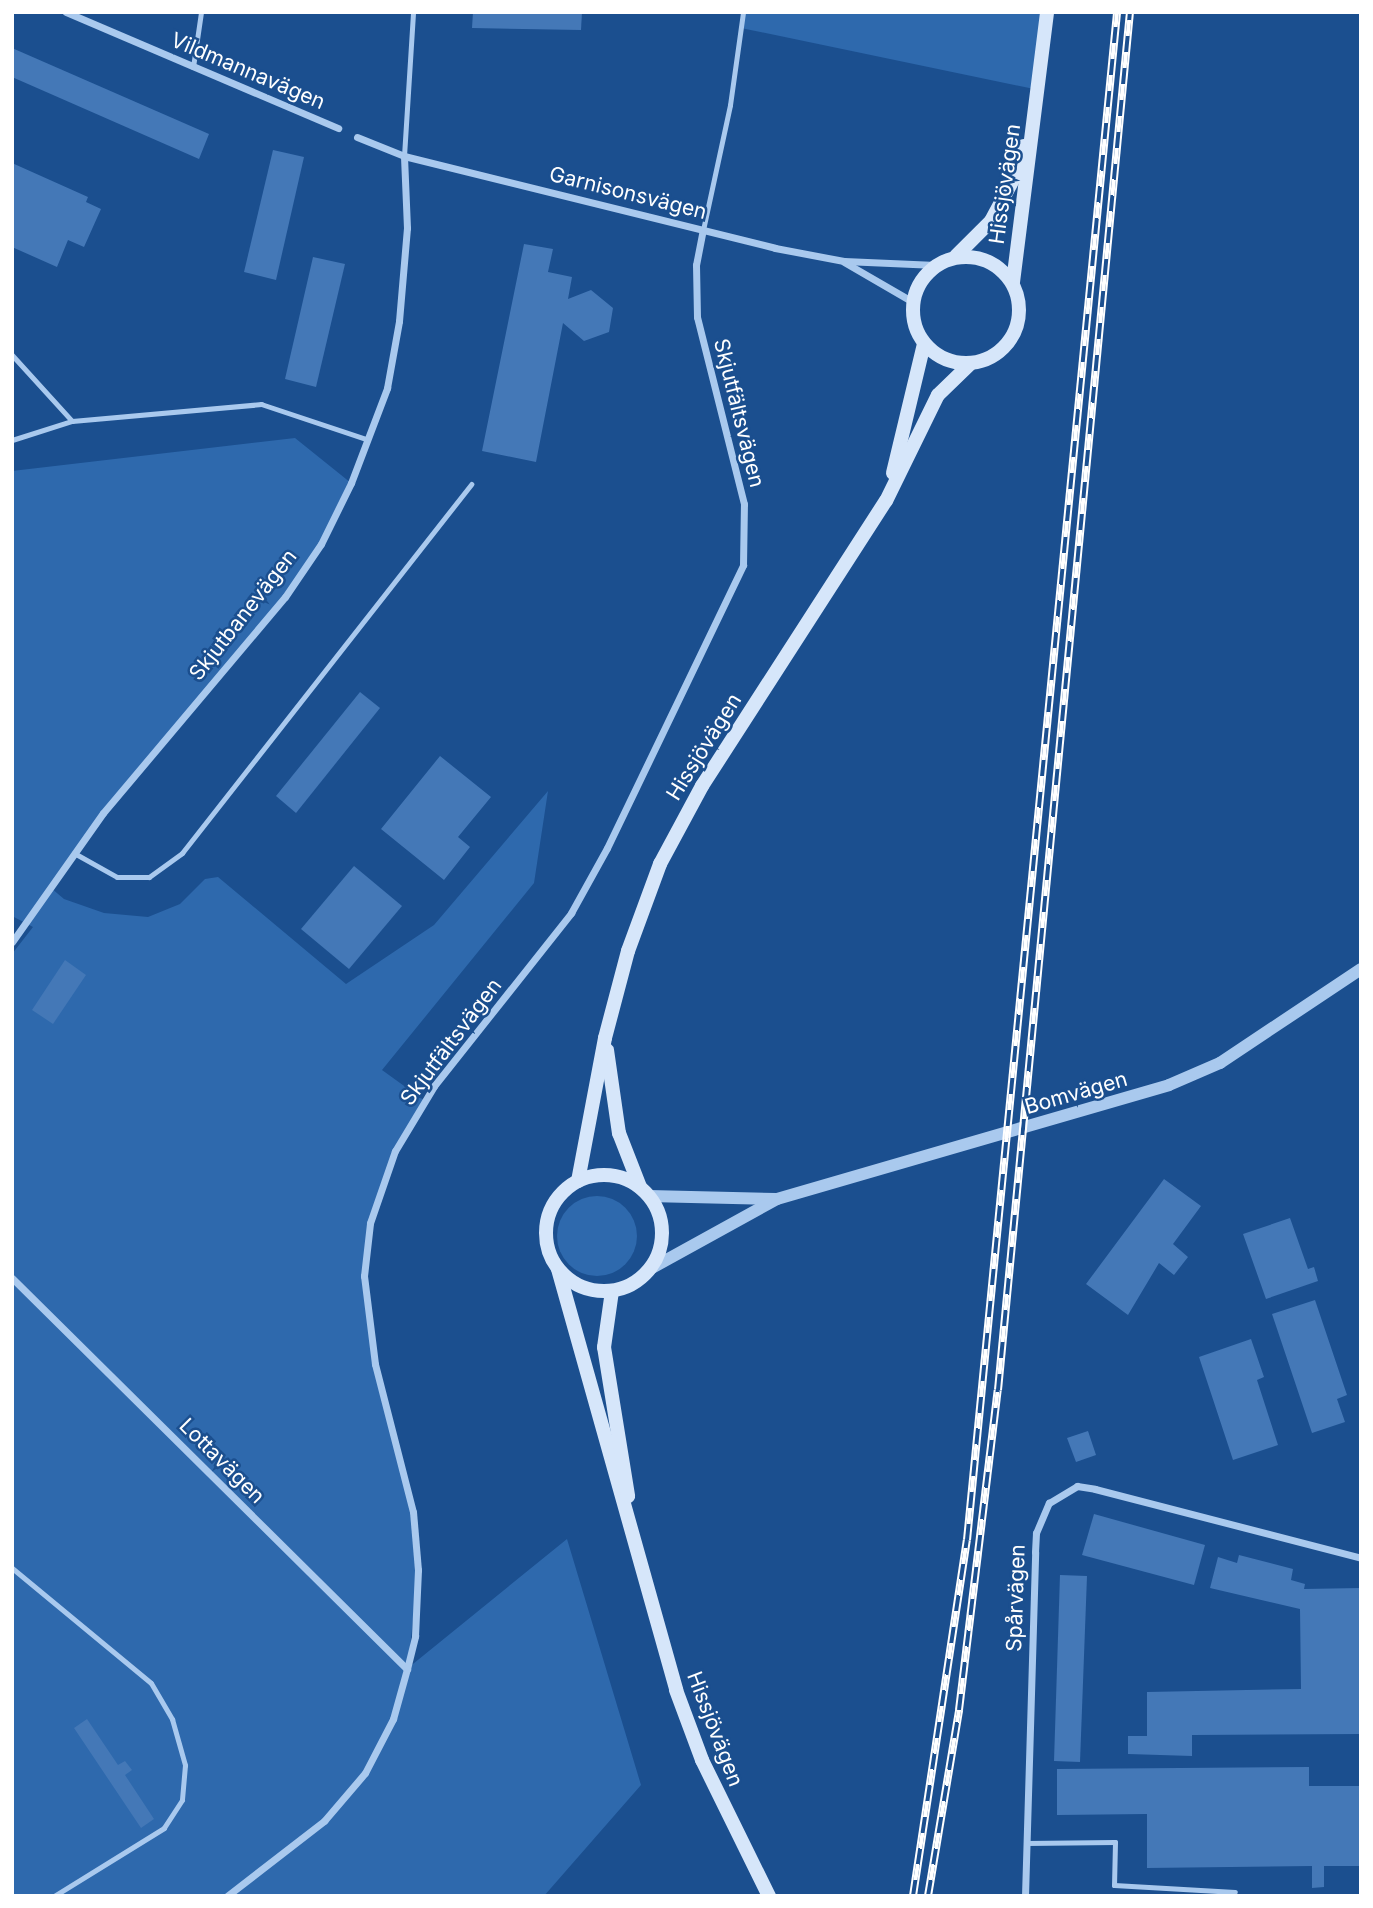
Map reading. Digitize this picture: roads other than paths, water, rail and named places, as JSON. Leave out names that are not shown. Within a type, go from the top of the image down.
[{"type":"main road","name":"Hissjövägen","points":[[1013,282],[1047,12]]},
{"type":"main road","name":"Hissjövägen","points":[[956,256],[991,222],[1017,172],[1039,90]]},
{"type":"main road","points":[[956,256],[982,260],[1013,282],[1020,320],[1003,349],[970,364],[944,359],[924,344],[915,327],[913,302],[917,286],[936,265],[956,256]]},
{"type":"main road","name":"Hissjövägen","points":[[886,501],[924,344]]},
{"type":"main road","name":"Hissjövägen","points":[[578,1181],[605,1038],[628,951],[660,864],[702,786],[886,501],[938,395],[970,364]]},
{"type":"main road","name":"Hissjövägen","points":[[605,1038],[619,1133],[645,1192]]},
{"type":"main road","points":[[598,1175],[625,1179],[645,1192],[662,1228],[659,1253],[650,1269],[634,1284],[612,1291],[577,1285],[558,1269],[547,1248],[546,1223],[552,1205],[578,1181],[598,1175]]},
{"type":"main road","name":"Hissjövägen","points":[[558,1269],[641,1570],[702,1760],[769,1896]]},
{"type":"main road","name":"Hissjövägen","points":[[612,1291],[604,1348],[641,1570]]},
{"type":"street","name":"Vildmannavägen","points":[[66,12],[338,128]]},
{"type":"street","points":[[357,137],[404,156]]},
{"type":"street","name":"Garnisonsvägen","points":[[404,156],[704,230],[844,261],[936,265]]},
{"type":"street","name":"Skjutbanevägen","points":[[12,942],[74,853],[285,597],[321,544],[387,388],[399,321],[407,228],[404,156]]},
{"type":"street","name":"Skjutfältsvägen","points":[[227,1896],[324,1821],[365,1773],[393,1719],[415,1636],[418,1570],[413,1511],[375,1364],[364,1276],[370,1223],[395,1151],[434,1086],[570,913],[595,870],[743,565],[744,504],[697,317],[695,265],[704,230]]},
{"type":"street","name":"Garnisonsvägen","points":[[844,261],[913,302]]},
{"type":"street","name":"Bomvägen","points":[[650,1269],[777,1199],[1169,1085],[1230,1057],[1361,969]]},
{"type":"street","name":"Bomvägen","points":[[645,1192],[777,1199]]},
{"type":"street","name":"Lottavägen","points":[[12,1278],[407,1669]]},
{"type":"street","name":"Spårvägen","points":[[1025,1896],[1036,1533],[1056,1497],[1077,1486],[1094,1489],[1361,1558]]},
{"type":"lane","points":[[193,67],[201,12]]},
{"type":"lane","name":"Skjutbanevägen","points":[[404,156],[413,12]]},
{"type":"lane","points":[[704,230],[730,105],[743,12]]},
{"type":"lane","points":[[12,355],[72,421]]},
{"type":"lane","points":[[12,440],[72,421],[261,404],[366,439]]},
{"type":"lane","points":[[74,853],[117,877],[149,877],[182,853],[471,484]]},
{"type":"lane","points":[[12,1568],[151,1683],[172,1720],[185,1765],[182,1800],[164,1828],[54,1896]]},
{"type":"lane","points":[[1026,1843],[1115,1842],[1114,1885],[1235,1892]]},
{"type":"railway","points":[[913,1896],[967,1540],[1117,12]]},
{"type":"railway","points":[[928,1896],[959,1710],[998,1390],[1130,12]]}]
